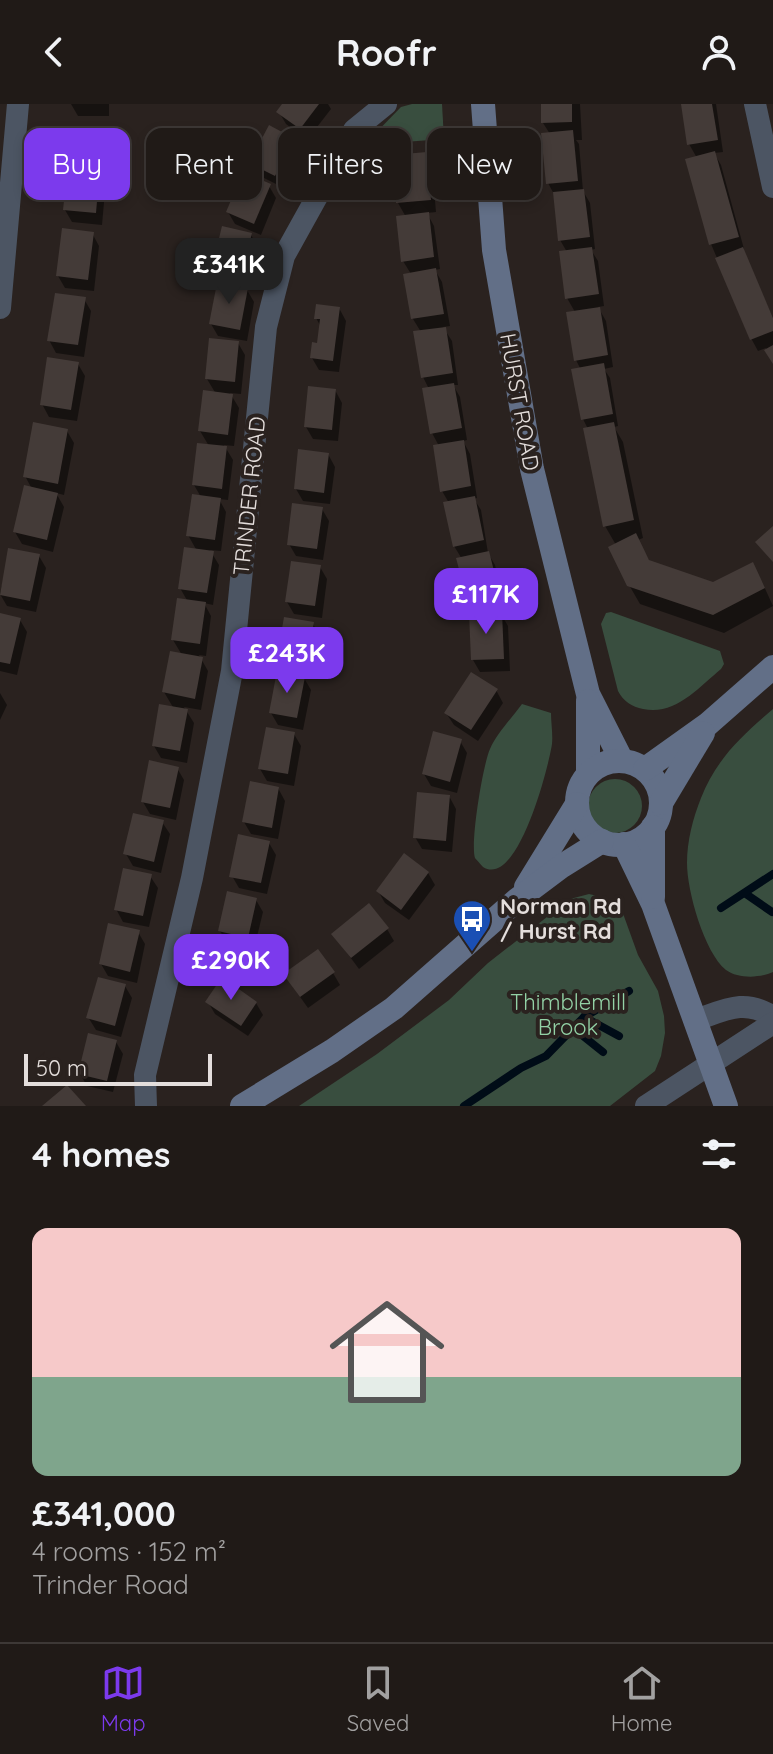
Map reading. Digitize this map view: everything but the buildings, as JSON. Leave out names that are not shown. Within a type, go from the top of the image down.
[{"type":"street","points":[[0,308],[18,104]]},
{"type":"street","name":"TRINDER ROAD","points":[[146,1106],[145,1075],[192,878],[232,671],[266,327],[284,256],[354,130],[386,104]]},
{"type":"street","name":"HURST ROAD","points":[[483,104],[494,250],[510,350],[532,469],[588,694],[588,774]]},
{"type":"street","points":[[755,104],[773,187]]},
{"type":"street","points":[[518,899],[577,804],[579,790],[588,774],[603,764],[633,765],[708,724],[773,667]]},
{"type":"street","name":"HURST ROAD","points":[[588,694],[633,765]]},
{"type":"street","points":[[653,904],[653,827],[661,803],[708,724]]},
{"type":"street","points":[[633,765],[656,784],[661,803]]},
{"type":"street","points":[[577,804],[584,826],[613,843],[653,904],[726,1106]]},
{"type":"street","points":[[242,1106],[332,1051],[394,1008],[518,899],[562,866],[613,843],[637,841],[653,827]]},
{"type":"street","points":[[646,1106],[773,1020],[758,1007],[738,1007],[696,1020]]},
{"type":"green space","points":[[442,104],[443,128],[427,128],[427,140],[411,141],[411,128],[381,128],[401,107]]},
{"type":"green space","points":[[611,612],[720,651],[724,664],[695,692],[676,704],[655,710],[635,707],[625,701],[618,691],[601,624],[606,613]]},
{"type":"green space","points":[[522,704],[551,713],[550,756],[530,822],[519,843],[508,860],[496,869],[483,867],[475,858],[474,850],[487,757],[493,743]]},
{"type":"green space","points":[[773,709],[773,972],[743,976],[726,970],[704,936],[690,889],[688,846],[698,806],[714,771],[741,738]]},
{"type":"green space","points":[[615,779],[634,787],[642,806],[634,825],[615,833],[596,825],[588,806],[596,787]]},
{"type":"green space","name":"Thimblemill Brook","points":[[589,894],[606,898],[621,908],[638,955],[658,991],[664,1016],[665,1033],[655,1071],[610,1106],[299,1106],[377,1054],[449,1000],[488,963],[570,899]]},
{"type":"waterway","name":"Thimblemill Brook","points":[[721,908],[773,874]]},
{"type":"waterway","points":[[746,894],[772,912]]},
{"type":"waterway","name":"Thimblemill Brook","points":[[464,1106],[521,1068],[546,1056],[584,1017],[629,991]]},
{"type":"waterway","points":[[584,1017],[619,1036]]},
{"type":"waterway","points":[[573,1028],[603,1052]]},
{"type":"place","name":"Norman Rd / Hurst Rd","points":[[472,953]]}]
